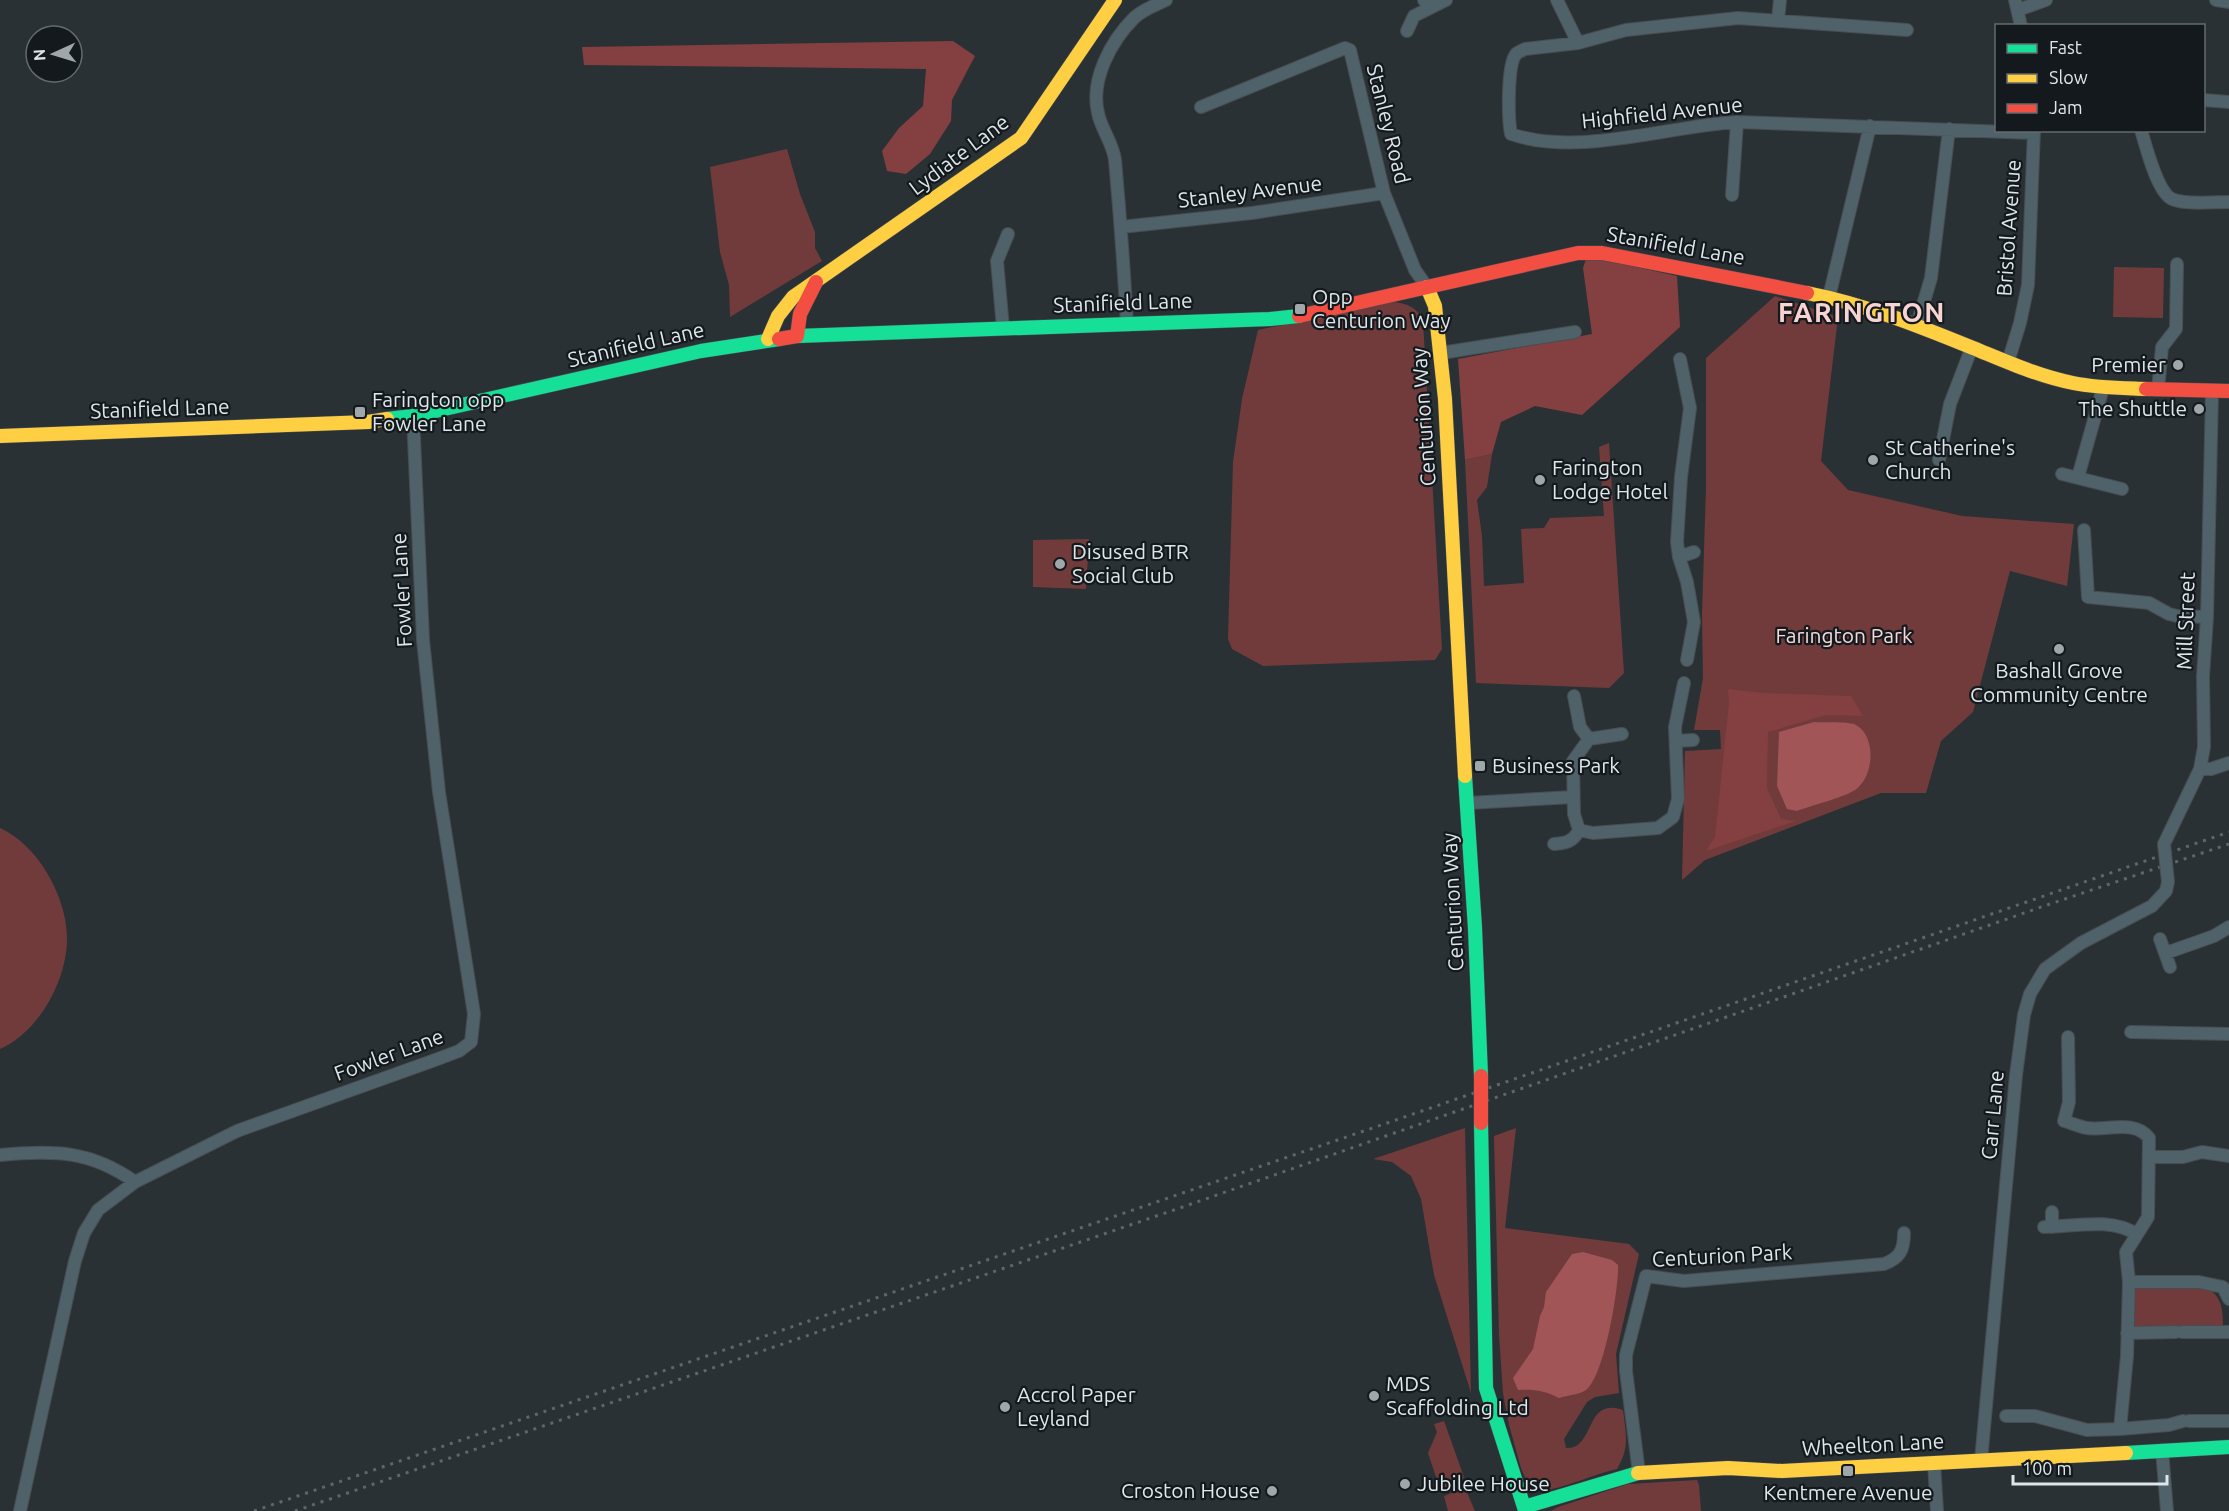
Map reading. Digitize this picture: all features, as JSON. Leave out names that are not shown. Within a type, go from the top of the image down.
[{"type":"main road","name":"Lydiate Lane","points":[[768,339],[772,327],[793,297],[1021,138],[1115,0]]},
{"type":"main road","name":"Stanifield Lane","points":[[0,436],[368,422],[413,416],[701,351],[797,336],[1127,325],[1270,319],[1309,315],[1578,253],[1602,253],[1829,297],[1917,325],[2008,362],[2071,383],[2103,388],[2229,391]]},
{"type":"main road","name":"Lydiate Lane","points":[[797,336],[798,315],[816,282]]},
{"type":"main road","name":"Centurion Way","points":[[1427,287],[1435,306],[1448,429],[1459,681],[1476,931],[1481,1076],[1486,1388],[1525,1509]]},
{"type":"main road","name":"Wheelton Lane","points":[[1525,1509],[1639,1473],[1728,1468],[1782,1471],[2229,1447]]},
{"type":"street","points":[[1127,325],[1114,153],[1098,114],[1097,82],[1110,50],[1135,17],[1166,0]]},
{"type":"street","points":[[1407,31],[1414,16],[1427,4],[1446,0]]},
{"type":"street","points":[[1557,0],[1578,43],[1626,30],[1738,18],[1907,30]]},
{"type":"street","points":[[1778,20],[1780,0]]},
{"type":"street","points":[[2021,24],[2016,5],[2046,0]]},
{"type":"street","points":[[2216,0],[2229,2]]},
{"type":"street","name":"Highfield Avenue","points":[[1578,43],[1525,49],[1517,53],[1512,64],[1508,121],[1511,134],[1523,138],[1581,142],[1709,123],[1737,122],[1995,131]]},
{"type":"street","name":"Stanley Road","points":[[1201,107],[1345,48],[1350,50],[1384,193],[1414,270],[1427,287]]},
{"type":"street","points":[[2205,100],[2229,102]]},
{"type":"street","points":[[1732,195],[1737,122]]},
{"type":"street","points":[[1829,297],[1870,126]]},
{"type":"street","points":[[1917,325],[1931,278],[1949,129]]},
{"type":"street","name":"Bristol Avenue","points":[[2008,362],[2020,324],[2028,285],[2034,132]]},
{"type":"street","points":[[2142,132],[2166,195],[2173,200],[2229,202]]},
{"type":"street","name":"Stanley Avenue","points":[[1121,227],[1252,213],[1384,193]]},
{"type":"street","points":[[1003,328],[997,261],[1008,234]]},
{"type":"street","points":[[2158,390],[2162,347],[2176,329],[2177,264]]},
{"type":"street","points":[[1441,353],[1575,332]]},
{"type":"street","points":[[1939,460],[1950,404],[1972,347]]},
{"type":"street","points":[[1680,358],[1690,408],[1679,498],[1677,542],[1694,622],[1687,660]]},
{"type":"street","points":[[2078,477],[2103,388]]},
{"type":"street","name":"Mill Street","points":[[2164,844],[2200,769],[2204,747],[2203,676],[2207,617],[2212,392]]},
{"type":"street","name":"Fowler Lane","points":[[20,1511],[72,1272],[84,1233],[99,1210],[135,1182],[225,1136],[459,1051],[471,1042],[474,1014],[440,792],[423,640],[413,416]]},
{"type":"street","points":[[2062,474],[2122,489]]},
{"type":"street","points":[[2084,530],[2088,597],[2149,603],[2177,616],[2207,617]]},
{"type":"street","points":[[1679,557],[1694,552]]},
{"type":"street","points":[[1579,830],[1593,833],[1658,828],[1673,817],[1678,799],[1676,727],[1684,682]]},
{"type":"street","points":[[1575,696],[1580,727],[1589,739]]},
{"type":"street","points":[[1554,844],[1568,843],[1579,830],[1574,814],[1573,761],[1589,739],[1622,734]]},
{"type":"street","points":[[1676,741],[1693,740]]},
{"type":"street","points":[[2200,769],[2211,769],[2229,763]]},
{"type":"street","points":[[1468,803],[1573,797]]},
{"type":"street","name":"Carr Lane","points":[[1981,1461],[2016,1075],[2024,1015],[2030,994],[2045,969],[2081,943],[2152,906],[2166,891],[2168,882],[2164,844]]},
{"type":"street","points":[[2166,953],[2214,936],[2229,927]]},
{"type":"street","points":[[2160,939],[2170,967]]},
{"type":"street","points":[[2131,1032],[2229,1034]]},
{"type":"street","points":[[2067,1037],[2069,1102],[2064,1121],[2085,1128],[2130,1127],[2140,1129],[2149,1138],[2148,1217],[2126,1252],[2129,1282],[2120,1429]]},
{"type":"street","points":[[0,1155],[47,1152],[79,1155],[109,1166],[135,1182]]},
{"type":"street","points":[[2150,1157],[2183,1157],[2202,1152],[2229,1156]]},
{"type":"street","points":[[2052,1212],[2048,1227],[2078,1224],[2114,1226],[2125,1227],[2136,1234]]},
{"type":"street","name":"Centurion Park","points":[[1639,1473],[1626,1363],[1646,1276],[1684,1281],[1884,1264],[1897,1259],[1902,1251],[1904,1233]]},
{"type":"street","points":[[2129,1282],[2226,1284],[2229,1299]]},
{"type":"street","points":[[2127,1333],[2229,1332]]},
{"type":"street","points":[[2006,1416],[2035,1416],[2087,1430],[2169,1425],[2186,1421],[2229,1421]]},
{"type":"street","points":[[2162,1450],[2167,1511]]},
{"type":"street","points":[[1934,1463],[1937,1511]]},
{"type":"green space","points":[[787,149],[800,194],[815,232],[815,248],[822,261],[730,317],[729,285],[720,252],[710,167]]},
{"type":"green space","points":[[2114,267],[2164,268],[2163,318],[2113,317]]},
{"type":"green space","name":"Farington Park","points":[[1775,296],[1838,317],[1821,461],[1848,490],[1962,516],[2074,524],[2067,586],[2010,571],[1973,712],[1941,741],[1926,793],[1881,793],[1705,860],[1682,880],[1685,751],[1721,749],[1720,730],[1694,730],[1703,678],[1706,358]]},
{"type":"green space","points":[[1392,302],[1411,307],[1418,312],[1423,321],[1442,649],[1435,660],[1263,666],[1232,649],[1228,639],[1233,462],[1242,399],[1258,330]]},
{"type":"green space","points":[[1609,443],[1624,673],[1609,688],[1476,683],[1465,460],[1492,454],[1487,487],[1477,500],[1482,536],[1484,586],[1524,583],[1521,529],[1544,528],[1550,518],[1604,516],[1599,447]]},
{"type":"green space","name":"Disused BTR Social Club","points":[[1089,539],[1086,589],[1033,587],[1033,540]]},
{"type":"green space","points":[[0,828],[26,846],[47,873],[61,905],[67,936],[62,969],[57,986],[48,1002],[39,1017],[27,1030],[0,1049]]},
{"type":"green space","points":[[1465,1128],[1471,1393],[1434,1275],[1421,1199],[1411,1176],[1392,1162],[1373,1159]]},
{"type":"green space","points":[[1516,1128],[1505,1228],[1629,1244],[1639,1254],[1616,1354],[1619,1393],[1595,1397],[1587,1402],[1564,1439],[1566,1448],[1575,1446],[1582,1441],[1602,1410],[1611,1408],[1623,1410],[1626,1441],[1624,1454],[1617,1469],[1540,1491],[1526,1480],[1509,1425],[1503,1393],[1499,1335],[1494,1136]]},
{"type":"green space","points":[[2132,1285],[2204,1286],[2218,1298],[2223,1315],[2223,1328],[2130,1329]]},
{"type":"green space","points":[[1444,1421],[1464,1477],[1460,1483],[1442,1489],[1428,1453],[1437,1432],[1434,1424]]},
{"type":"green space","points":[[1697,1480],[1701,1511],[1551,1511],[1628,1484]]},
{"type":"green space","points":[[1465,1488],[1475,1511],[1448,1511],[1444,1496]]},
{"type":"shaded area","points":[[953,41],[975,56],[952,100],[951,121],[930,154],[906,174],[887,171],[882,151],[899,128],[923,106],[926,69],[584,65],[582,47]]},
{"type":"shaded area","points":[[1587,256],[1677,276],[1680,327],[1582,415],[1535,406],[1501,422],[1492,454],[1465,460],[1458,359],[1592,334],[1583,268]]},
{"type":"shaded area","points":[[1728,689],[1763,693],[1851,696],[1863,716],[1826,715],[1768,732],[1767,788],[1781,819],[1796,821],[1706,851],[1715,837],[1729,703]]},
{"type":"shaded area","points":[[1814,722],[1856,725],[1863,731],[1870,747],[1869,767],[1866,776],[1855,790],[1797,811],[1787,809],[1777,786],[1779,732]]},
{"type":"shaded area","points":[[1583,1252],[1612,1260],[1618,1265],[1609,1332],[1593,1382],[1583,1392],[1559,1398],[1540,1391],[1518,1390],[1513,1378],[1533,1349],[1546,1292],[1572,1254]]},
{"type":"railway","points":[[254,1511],[2229,832]]},
{"type":"railway","points":[[295,1511],[1174,1210],[2047,905],[2229,844]]},
{"type":"traffic: fast","points":[[797,336],[1270,319],[1299,316]]},
{"type":"traffic: fast","points":[[387,419],[413,416],[701,351],[779,339]]},
{"type":"traffic: fast","points":[[1465,776],[1475,928],[1481,1076]]},
{"type":"traffic: fast","points":[[1481,1123],[1486,1388],[1524,1507],[1638,1473]]},
{"type":"traffic: fast","points":[[2126,1453],[2229,1447]]},
{"type":"traffic: slow","points":[[768,339],[778,316],[793,297],[1021,138],[1115,0]]},
{"type":"traffic: slow","points":[[1427,287],[1435,306],[1445,399],[1465,776]]},
{"type":"traffic: slow","points":[[1807,293],[1891,316],[2047,376],[2091,386],[2146,389]]},
{"type":"traffic: slow","points":[[0,436],[368,422],[387,419]]},
{"type":"traffic: slow","points":[[1638,1473],[1728,1468],[1782,1471],[2126,1453]]},
{"type":"traffic: jam","points":[[1299,316],[1578,253],[1602,253],[1807,293]]},
{"type":"traffic: jam","points":[[779,339],[797,336],[800,314],[816,282]]},
{"type":"traffic: jam","points":[[2146,389],[2229,391]]},
{"type":"traffic: jam","points":[[1481,1076],[1481,1123]]},
{"type":"place","name":"Opp Centurion Way","points":[[1300,309]]},
{"type":"place","name":"Premier","points":[[2178,365]]},
{"type":"place","name":"The Shuttle","points":[[2199,409]]},
{"type":"place","name":"Farington opp Fowler Lane","points":[[360,412]]},
{"type":"place","name":"St Catherine's Church","points":[[1873,460]]},
{"type":"place","name":"Farington Lodge Hotel","points":[[1540,480]]},
{"type":"place","name":"Disused BTR Social Club","points":[[1060,564]]},
{"type":"place","name":"Bashall Grove Community Centre","points":[[2059,649]]},
{"type":"place","name":"Business Park","points":[[1480,766]]},
{"type":"place","name":"MDS Scaffolding Ltd","points":[[1374,1396]]},
{"type":"place","name":"Accrol Paper Leyland","points":[[1005,1407]]},
{"type":"place","name":"Kentmere Avenue","points":[[1848,1471]]},
{"type":"place","name":"Jubilee House","points":[[1405,1484]]},
{"type":"place","name":"Croston House","points":[[1272,1491]]},
{"type":"district","name":"FARINGTON","points":[[1862,313]]}]
